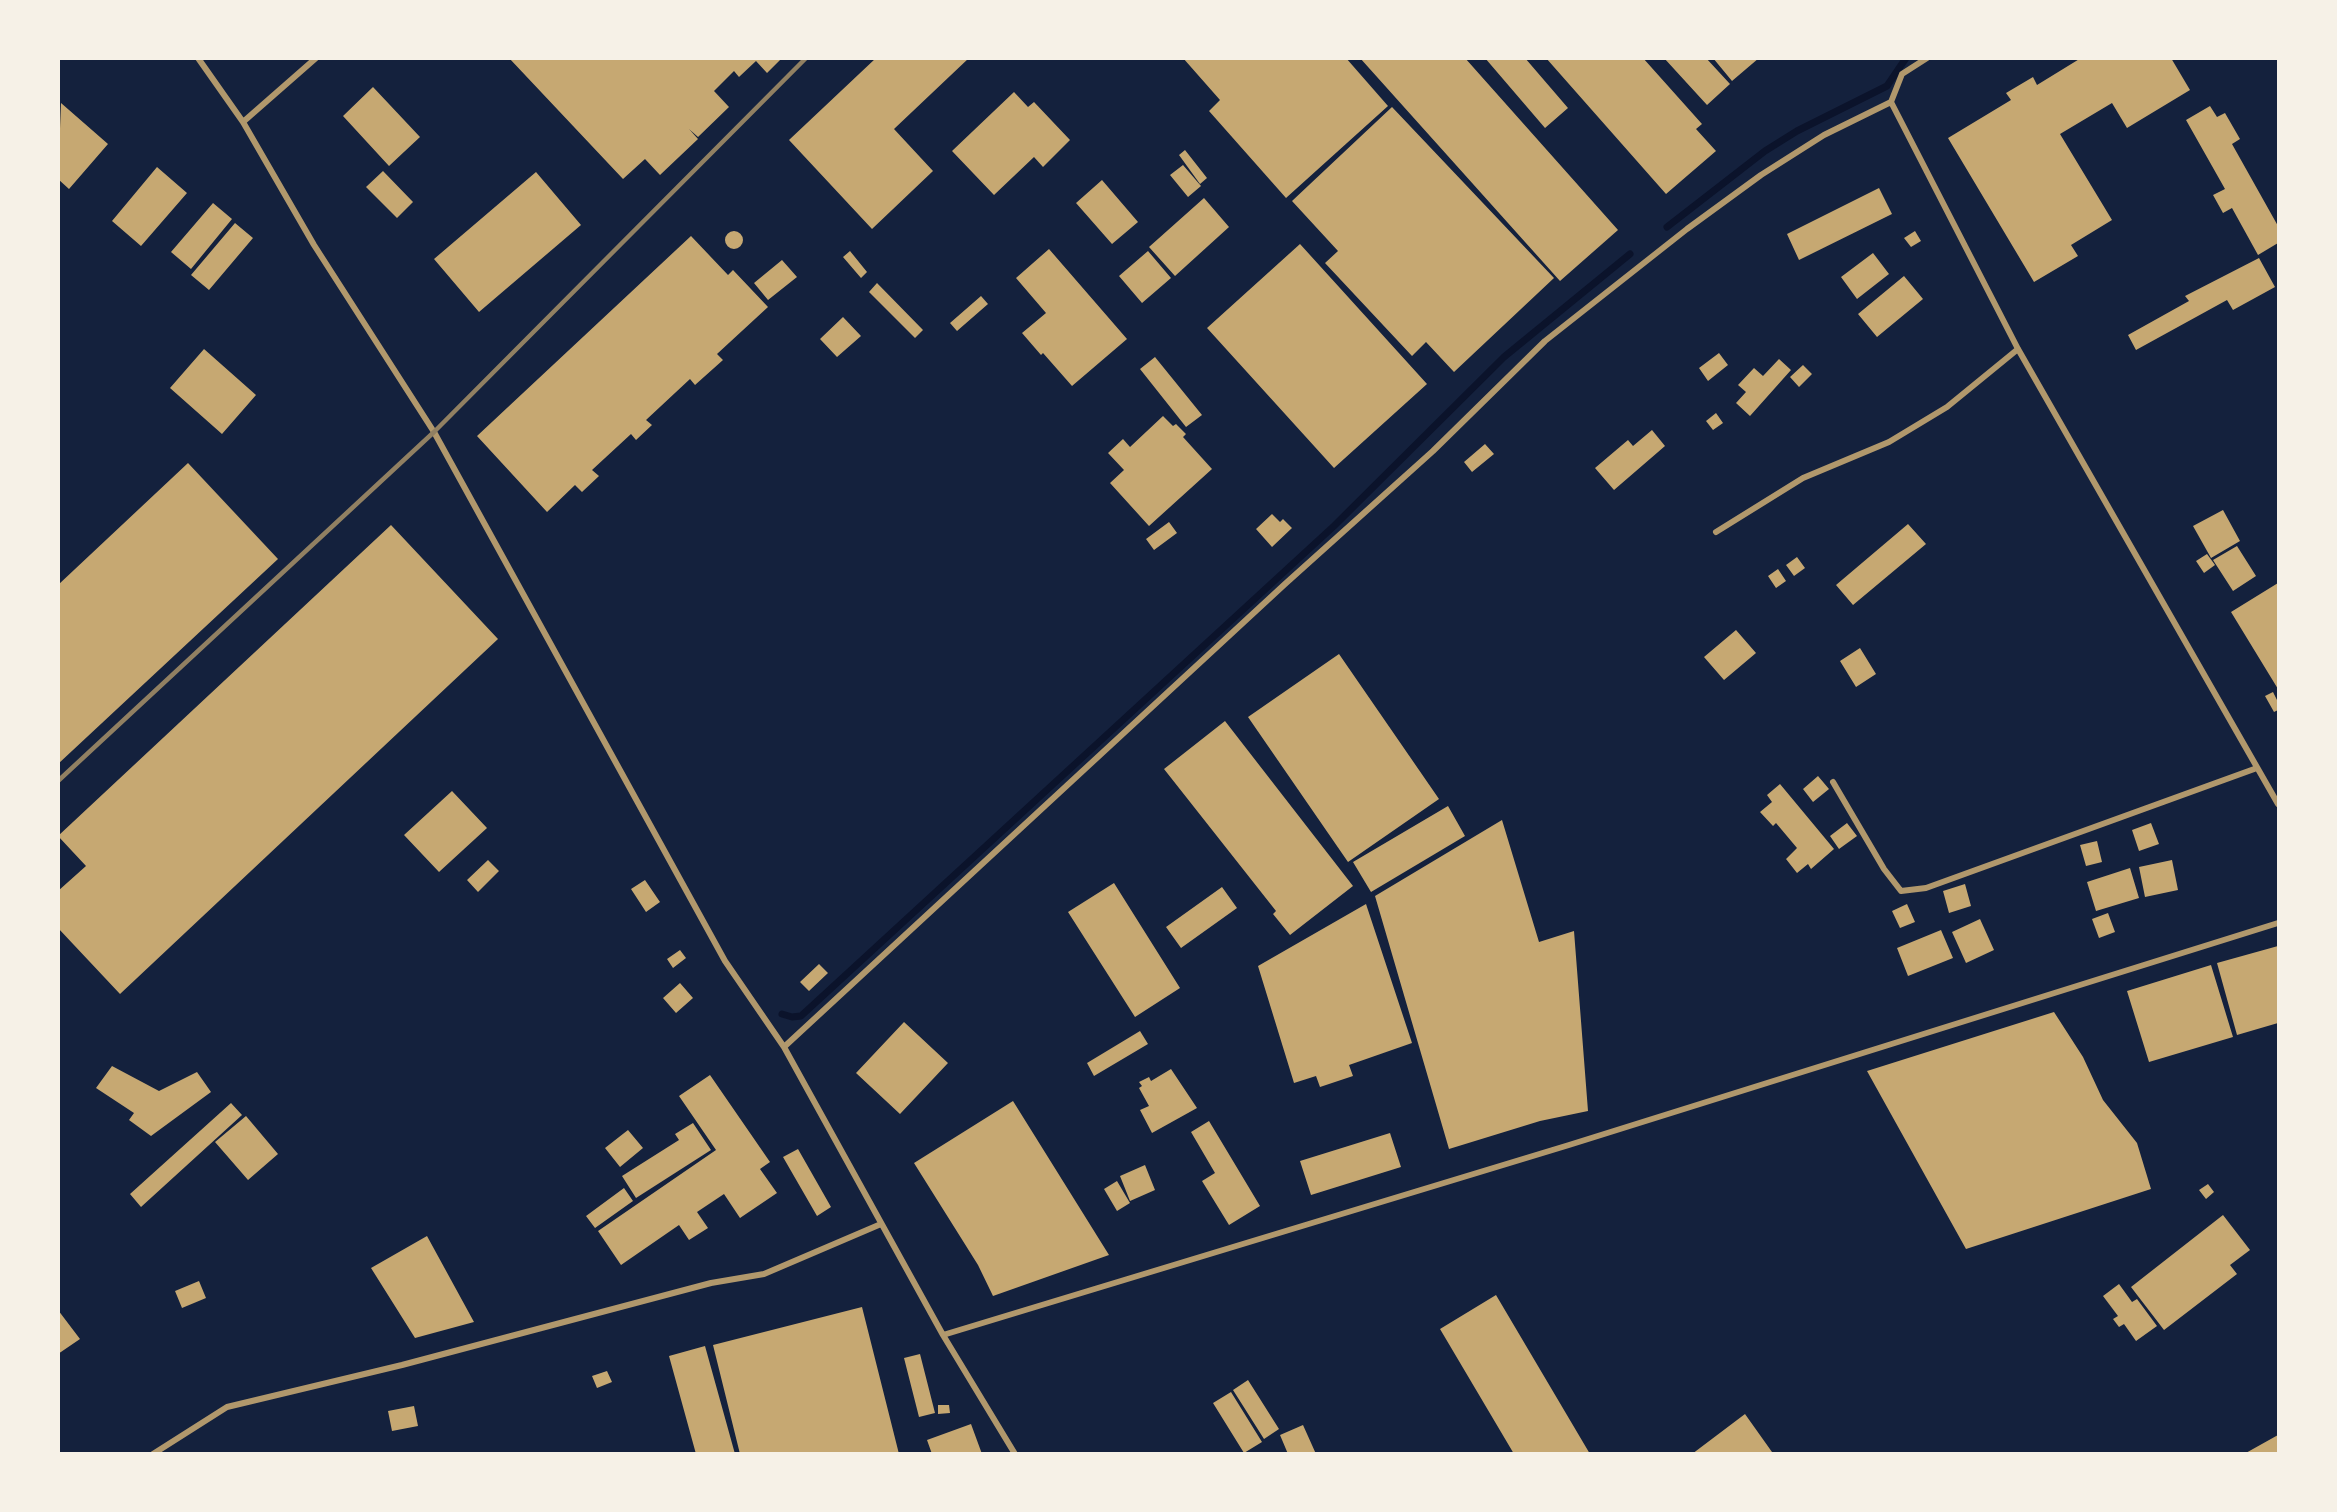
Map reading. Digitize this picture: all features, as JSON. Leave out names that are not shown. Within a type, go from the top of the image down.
[{"type":"street","points":[[198,58],[243,122],[314,245],[434,432],[725,961],[784,1047],[943,1335],[1015,1454]]},
{"type":"street","points":[[243,122],[316,58]]},
{"type":"street","points":[[784,1047],[1285,584],[1433,451],[1545,341],[1687,229],[1761,175],[1824,135],[1891,102],[1902,74],[1927,58]]},
{"type":"street","points":[[1891,102],[2018,349],[2278,804]]},
{"type":"street","points":[[1716,532],[1803,478],[1889,442],[1947,406],[2018,349]]},
{"type":"street","points":[[1833,782],[1884,869],[1901,891],[1935,885],[2257,768]]},
{"type":"street","points":[[943,1335],[1569,1145],[2278,923]]},
{"type":"street","points":[[153,1454],[227,1407],[402,1365],[711,1283],[764,1274],[881,1224]]},
{"type":"building","points":[[509,58],[782,58],[767,73],[756,61],[739,77],[734,71],[714,91],[729,107],[698,137],[689,129],[698,139],[660,175],[645,159],[623,179]]},
{"type":"building","points":[[876,58],[969,58],[894,129],[933,171],[872,229],[789,140]]},
{"type":"building","points":[[1183,58],[1346,58],[1388,106],[1286,198],[1209,111],[1220,100]]},
{"type":"building","points":[[1360,58],[1465,58],[1618,230],[1560,281]]},
{"type":"building","points":[[1485,58],[1525,58],[1568,108],[1545,128]]},
{"type":"building","points":[[1546,58],[1643,58],[1702,124],[1696,129],[1716,151],[1666,194]]},
{"type":"building","points":[[1664,58],[1706,58],[1730,84],[1707,105]]},
{"type":"building","points":[[1713,58],[1759,58],[1732,81]]},
{"type":"building","points":[[2081,58],[2171,58],[2190,90],[2127,128],[2112,103],[2060,134],[2112,220],[2071,245],[2078,256],[2034,282],[1948,138],[2011,100],[2006,93],[2033,77],[2037,85]]},
{"type":"building","points":[[373,87],[420,137],[389,166],[343,116]]},
{"type":"building","points":[[1014,92],[1028,107],[1034,102],[1070,140],[1043,167],[1034,157],[994,195],[952,151]]},
{"type":"building","points":[[61,103],[108,144],[69,189],[58,179]]},
{"type":"building","points":[[2210,106],[2217,117],[2225,113],[2240,139],[2232,144],[2278,226],[2278,243],[2258,255],[2232,208],[2223,213],[2213,195],[2225,189],[2186,120]]},
{"type":"building","points":[[1392,107],[1554,278],[1454,372],[1426,342],[1412,356],[1325,263],[1338,251],[1292,201]]},
{"type":"building","points":[[1185,150],[1207,178],[1200,184],[1179,155]]},
{"type":"building","points":[[1183,165],[1201,186],[1188,197],[1170,175]]},
{"type":"building","points":[[157,167],[187,193],[141,246],[112,221]]},
{"type":"building","points":[[383,171],[413,202],[397,218],[366,187]]},
{"type":"building","points":[[536,172],[581,225],[479,312],[434,259]]},
{"type":"building","points":[[1102,180],[1138,222],[1112,244],[1076,203]]},
{"type":"building","points":[[1879,188],[1892,214],[1799,260],[1787,234]]},
{"type":"building","points":[[1204,198],[1229,227],[1175,276],[1149,247]]},
{"type":"building","points":[[213,203],[232,219],[191,269],[171,252]]},
{"type":"building","points":[[235,223],[253,238],[209,290],[191,275]]},
{"type":"building","points":[[730,231],[738,231],[743,236],[741,247],[730,249],[725,244],[725,236]]},
{"type":"building","points":[[1915,231],[1921,241],[1911,247],[1904,238]]},
{"type":"building","points":[[691,236],[728,275],[733,270],[768,307],[717,354],[723,360],[695,385],[690,379],[646,420],[652,425],[636,440],[631,434],[592,470],[599,476],[582,492],[575,485],[547,512],[477,436]]},
{"type":"building","points":[[1300,244],[1427,384],[1334,468],[1207,328]]},
{"type":"building","points":[[1049,249],[1127,339],[1072,386],[1022,333],[1046,313],[1016,278]]},
{"type":"building","points":[[850,251],[867,272],[861,278],[843,257]]},
{"type":"building","points":[[1148,251],[1171,278],[1142,303],[1119,276]]},
{"type":"building","points":[[1873,253],[1889,274],[1857,299],[1841,277]]},
{"type":"building","points":[[2259,258],[2275,287],[2233,310],[2227,300],[2136,350],[2128,335],[2189,301],[2185,296]]},
{"type":"building","points":[[782,260],[797,277],[768,300],[754,283]]},
{"type":"building","points":[[1904,276],[1923,299],[1877,337],[1858,314]]},
{"type":"building","points":[[877,283],[923,330],[915,338],[869,292]]},
{"type":"building","points":[[981,296],[988,304],[957,331],[950,323]]},
{"type":"building","points":[[843,317],[861,336],[837,357],[820,339]]},
{"type":"building","points":[[204,349],[256,395],[222,434],[170,388]]},
{"type":"building","points":[[1719,353],[1728,365],[1708,381],[1699,368]]},
{"type":"building","points":[[1155,357],[1202,415],[1186,427],[1140,369]]},
{"type":"building","points":[[1779,359],[1791,370],[1750,416],[1736,403],[1746,392],[1738,385],[1754,368],[1763,376]]},
{"type":"building","points":[[1803,365],[1812,374],[1799,387],[1790,377]]},
{"type":"building","points":[[1716,413],[1723,423],[1713,430],[1706,421]]},
{"type":"building","points":[[1163,416],[1186,434],[1183,437],[1212,469],[1149,526],[1110,483],[1124,470],[1108,453],[1123,439],[1130,447]]},
{"type":"building","points":[[1652,430],[1665,446],[1614,490],[1595,468],[1628,440],[1633,446]]},
{"type":"building","points":[[1485,444],[1494,454],[1472,472],[1464,462]]},
{"type":"building","points":[[188,463],[278,559],[58,764],[58,585]]},
{"type":"building","points":[[2223,510],[2240,541],[2211,558],[2193,526]]},
{"type":"building","points":[[1272,514],[1280,522],[1283,519],[1292,528],[1272,547],[1256,529]]},
{"type":"building","points":[[1169,522],[1177,533],[1154,550],[1146,539]]},
{"type":"building","points":[[1908,524],[1926,544],[1853,605],[1836,585]]},
{"type":"building","points":[[391,525],[498,639],[120,994],[58,928],[58,891],[86,866],[58,836]]},
{"type":"building","points":[[2237,546],[2256,576],[2233,591],[2213,560]]},
{"type":"building","points":[[2207,554],[2215,565],[2204,573],[2196,561]]},
{"type":"building","points":[[1797,557],[1805,568],[1794,576],[1786,565]]},
{"type":"building","points":[[1778,569],[1786,581],[1776,588],[1768,576]]},
{"type":"building","points":[[2278,583],[2278,689],[2231,612]]},
{"type":"building","points":[[1736,630],[1756,653],[1724,680],[1704,657]]},
{"type":"building","points":[[1860,648],[1876,674],[1856,687],[1840,661]]},
{"type":"building","points":[[1339,654],[1439,799],[1348,862],[1248,717]]},
{"type":"building","points":[[2273,692],[2278,702],[2278,710],[2274,712],[2265,696]]},
{"type":"building","points":[[1225,721],[1353,886],[1290,935],[1273,914],[1276,911],[1164,769]]},
{"type":"building","points":[[1818,776],[1829,789],[1813,802],[1803,789]]},
{"type":"building","points":[[1780,784],[1834,849],[1811,869],[1808,864],[1797,873],[1786,859],[1797,848],[1776,823],[1773,826],[1760,812],[1772,802],[1767,795]]},
{"type":"building","points":[[452,791],[487,828],[439,872],[404,835]]},
{"type":"building","points":[[1448,806],[1465,836],[1371,892],[1353,862]]},
{"type":"building","points":[[1502,820],[1539,942],[1574,931],[1588,1111],[1540,1121],[1449,1149],[1375,896]]},
{"type":"building","points":[[1847,823],[1857,836],[1839,849],[1830,836]]},
{"type":"building","points":[[2151,823],[2159,844],[2139,851],[2132,830]]},
{"type":"building","points":[[2097,841],[2102,862],[2086,866],[2080,845]]},
{"type":"building","points":[[488,860],[499,871],[478,892],[467,880]]},
{"type":"building","points":[[2172,860],[2178,890],[2145,897],[2139,867]]},
{"type":"building","points":[[2130,868],[2139,898],[2096,911],[2087,882]]},
{"type":"building","points":[[645,880],[660,902],[646,912],[631,889]]},
{"type":"building","points":[[1114,883],[1180,988],[1135,1017],[1068,912]]},
{"type":"building","points":[[1965,884],[1971,906],[1949,913],[1943,891]]},
{"type":"building","points":[[1222,887],[1237,908],[1181,948],[1166,927]]},
{"type":"building","points":[[1366,904],[1412,1043],[1349,1065],[1353,1076],[1320,1087],[1316,1076],[1294,1083],[1258,966]]},
{"type":"building","points":[[1907,904],[1915,922],[1900,928],[1892,911]]},
{"type":"building","points":[[2108,913],[2115,932],[2099,938],[2092,919]]},
{"type":"building","points":[[1980,919],[1994,950],[1966,963],[1952,932]]},
{"type":"building","points":[[1941,930],[1953,958],[1908,976],[1897,948]]},
{"type":"building","points":[[2278,946],[2278,1023],[2237,1035],[2217,963]]},
{"type":"building","points":[[680,950],[686,958],[673,968],[667,959]]},
{"type":"building","points":[[819,964],[828,973],[809,991],[800,982]]},
{"type":"building","points":[[2211,965],[2233,1037],[2149,1062],[2127,991]]},
{"type":"building","points":[[680,983],[693,998],[676,1013],[663,998]]},
{"type":"building","points":[[2054,1012],[2083,1057],[2103,1100],[2137,1143],[2151,1189],[1966,1249],[1867,1071]]},
{"type":"building","points":[[904,1022],[948,1063],[900,1114],[856,1073]]},
{"type":"building","points":[[1140,1031],[1148,1044],[1094,1076],[1087,1063]]},
{"type":"building","points":[[112,1066],[159,1091],[197,1072],[211,1092],[151,1136],[129,1120],[134,1113],[96,1088]]},
{"type":"building","points":[[1171,1069],[1197,1108],[1152,1133],[1140,1110],[1149,1106],[1139,1088],[1142,1086],[1139,1082],[1149,1077],[1151,1081]]},
{"type":"building","points":[[710,1075],[770,1162],[760,1169],[777,1193],[740,1218],[724,1194],[697,1212],[708,1228],[689,1240],[679,1225],[621,1265],[598,1231],[716,1150],[679,1096]]},
{"type":"building","points":[[1013,1101],[1109,1255],[993,1296],[978,1265],[914,1163]]},
{"type":"building","points":[[231,1103],[242,1115],[141,1207],[130,1194]]},
{"type":"building","points":[[246,1116],[278,1154],[248,1180],[215,1142]]},
{"type":"building","points":[[1209,1121],[1260,1206],[1229,1225],[1202,1181],[1215,1173],[1191,1132]]},
{"type":"building","points":[[693,1123],[711,1150],[636,1198],[622,1176],[679,1140],[675,1134]]},
{"type":"building","points":[[628,1130],[643,1148],[620,1167],[605,1148]]},
{"type":"building","points":[[1390,1133],[1401,1167],[1311,1195],[1300,1161]]},
{"type":"building","points":[[798,1149],[831,1207],[817,1216],[783,1157]]},
{"type":"building","points":[[1145,1165],[1155,1190],[1130,1201],[1120,1176]]},
{"type":"building","points":[[1117,1181],[1130,1203],[1117,1211],[1104,1189]]},
{"type":"building","points":[[2208,1184],[2214,1192],[2206,1199],[2199,1190]]},
{"type":"building","points":[[624,1188],[633,1201],[595,1228],[586,1216]]},
{"type":"building","points":[[2223,1215],[2250,1250],[2230,1265],[2237,1274],[2164,1330],[2131,1287]]},
{"type":"building","points":[[427,1236],[474,1322],[415,1338],[371,1268]]},
{"type":"building","points":[[199,1281],[206,1298],[182,1308],[175,1291]]},
{"type":"building","points":[[2119,1284],[2132,1302],[2137,1299],[2157,1326],[2136,1341],[2124,1324],[2119,1327],[2113,1319],[2118,1316],[2103,1296]]},
{"type":"building","points":[[1496,1295],[1590,1454],[1514,1454],[1440,1329]]},
{"type":"building","points":[[862,1307],[899,1454],[740,1454],[713,1345]]},
{"type":"building","points":[[58,1310],[80,1339],[58,1354]]},
{"type":"building","points":[[705,1346],[735,1454],[696,1454],[669,1356]]},
{"type":"building","points":[[920,1354],[935,1413],[919,1417],[904,1358]]},
{"type":"building","points":[[607,1371],[612,1382],[597,1388],[592,1376]]},
{"type":"building","points":[[1248,1380],[1279,1429],[1264,1439],[1233,1390]]},
{"type":"building","points":[[1231,1392],[1262,1442],[1244,1453],[1213,1403]]},
{"type":"building","points":[[938,1405],[949,1405],[950,1413],[938,1414]]},
{"type":"building","points":[[414,1406],[418,1426],[392,1431],[388,1411]]},
{"type":"building","points":[[1745,1414],[1772,1452],[1692,1454]]},
{"type":"building","points":[[971,1424],[982,1454],[932,1454],[927,1440]]},
{"type":"building","points":[[1303,1425],[1316,1454],[1288,1454],[1280,1435]]},
{"type":"building","points":[[2278,1435],[2278,1454],[2244,1454]]},
{"type":"waterway","points":[[1667,227],[1765,151],[1797,131],[1887,86],[1906,58]]},
{"type":"waterway","points":[[782,1014],[792,1017],[801,1016],[1334,526],[1504,357],[1630,254]]},
{"type":"railway","points":[[58,781],[434,432],[806,58]]}]
